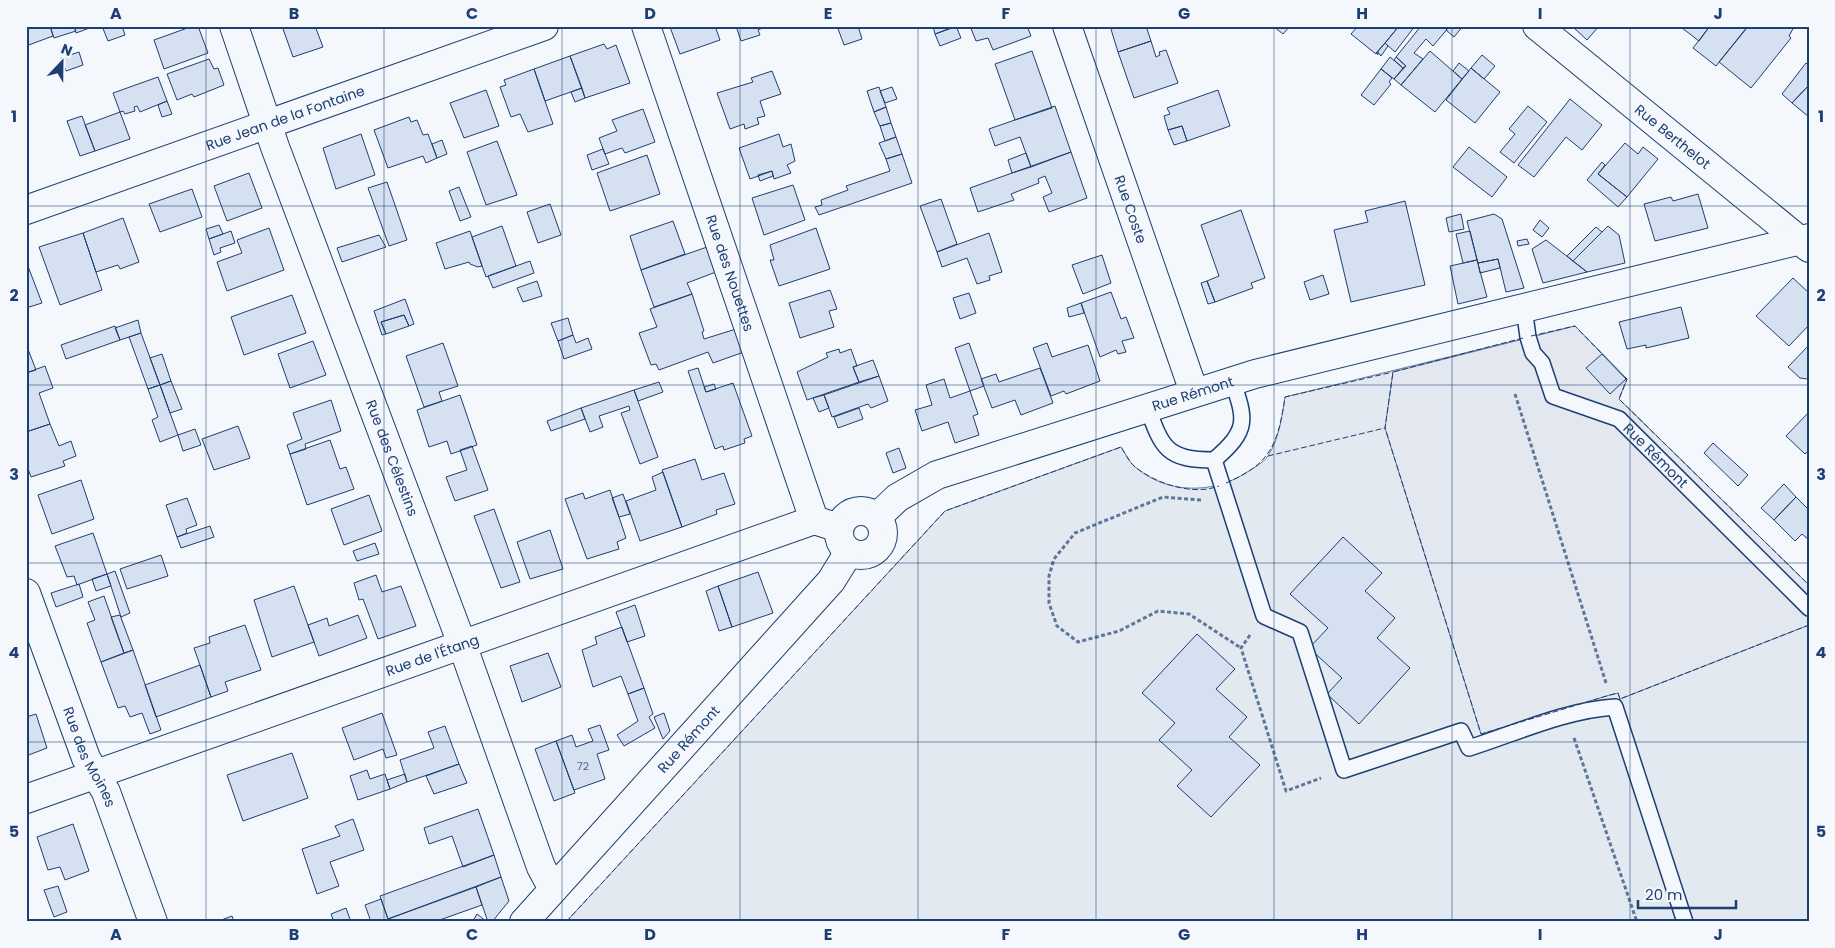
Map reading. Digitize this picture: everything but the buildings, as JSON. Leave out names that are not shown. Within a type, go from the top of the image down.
[{"type":"street","name":"Rue des Célestins","points":[[234,26],[267,125],[462,644],[541,867],[553,890]]},
{"type":"street","name":"Rue Jean de la Fontaine","points":[[26,210],[544,26]]},
{"type":"street","name":"Rue des Nouettes","points":[[646,26],[814,520]]},
{"type":"street","name":"Rue Coste","points":[[1067,26],[1194,392]]},
{"type":"street","name":"Rue Berthelot","points":[[1537,26],[1806,242]]},
{"type":"street","name":"Rue Rémont","points":[[524,922],[831,581],[844,540],[847,516],[857,511],[868,512],[877,518],[897,498],[937,475],[1232,380],[1524,308],[1806,242]]},
{"type":"street","points":[[814,520],[864,555],[876,550],[880,545],[884,533],[877,518]]},
{"type":"street","name":"Rue de l'Étang","points":[[26,799],[814,520]]},
{"type":"street","name":"Rue des Moines","points":[[26,593],[86,758],[106,792],[152,922]]},
{"type":"lane","name":"Rue Rémont","points":[[1524,308],[1528,337],[1533,353],[1542,362],[1553,396],[1619,419],[1809,608]]},
{"type":"lane","points":[[1147,406],[1160,441],[1174,454],[1192,460],[1214,460],[1237,437],[1242,422],[1243,413],[1232,380]]},
{"type":"lane","points":[[1214,460],[1264,616],[1300,632],[1344,770],[1461,731],[1469,748],[1566,716],[1596,708],[1615,707],[1685,922]]},
{"type":"path","points":[[1515,394],[1607,686]]},
{"type":"path","points":[[1227,496],[1195,501],[1163,497],[1075,533],[1054,558],[1049,576],[1049,603],[1057,626],[1078,642],[1119,631],[1158,612],[1189,614],[1240,648],[1286,791],[1344,770]]},
{"type":"path","points":[[1240,648],[1264,616]]},
{"type":"path","points":[[1566,716],[1637,922]]},
{"type":"shaded area","points":[[1575,326],[1627,379],[1619,399],[1809,585],[1809,922],[566,922],[945,511],[1121,447],[1134,466],[1160,482],[1189,488],[1219,485],[1253,469],[1268,456],[1277,435],[1285,397]]},
{"type":"shaded area","points":[[1575,326],[1627,379],[1619,399],[1809,585],[1809,625],[1620,699],[1618,693],[1610,695],[1481,734],[1385,428],[1393,372]]},
{"type":"fence","points":[[1531,336],[1575,326],[1604,356]]},
{"type":"fence","points":[[1523,338],[1393,372],[1385,428],[1481,734],[1610,695],[1618,693],[1620,699],[1809,625]]},
{"type":"fence","points":[[1226,483],[1253,468],[1263,460],[1270,450],[1279,428],[1285,397],[1393,372]]},
{"type":"fence","points":[[1625,377],[1627,379],[1619,399],[1809,585]]},
{"type":"fence","points":[[1268,456],[1385,428]]},
{"type":"fence","points":[[566,922],[945,511],[1121,447],[1134,466],[1164,483],[1175,487],[1198,490],[1219,486]]}]
